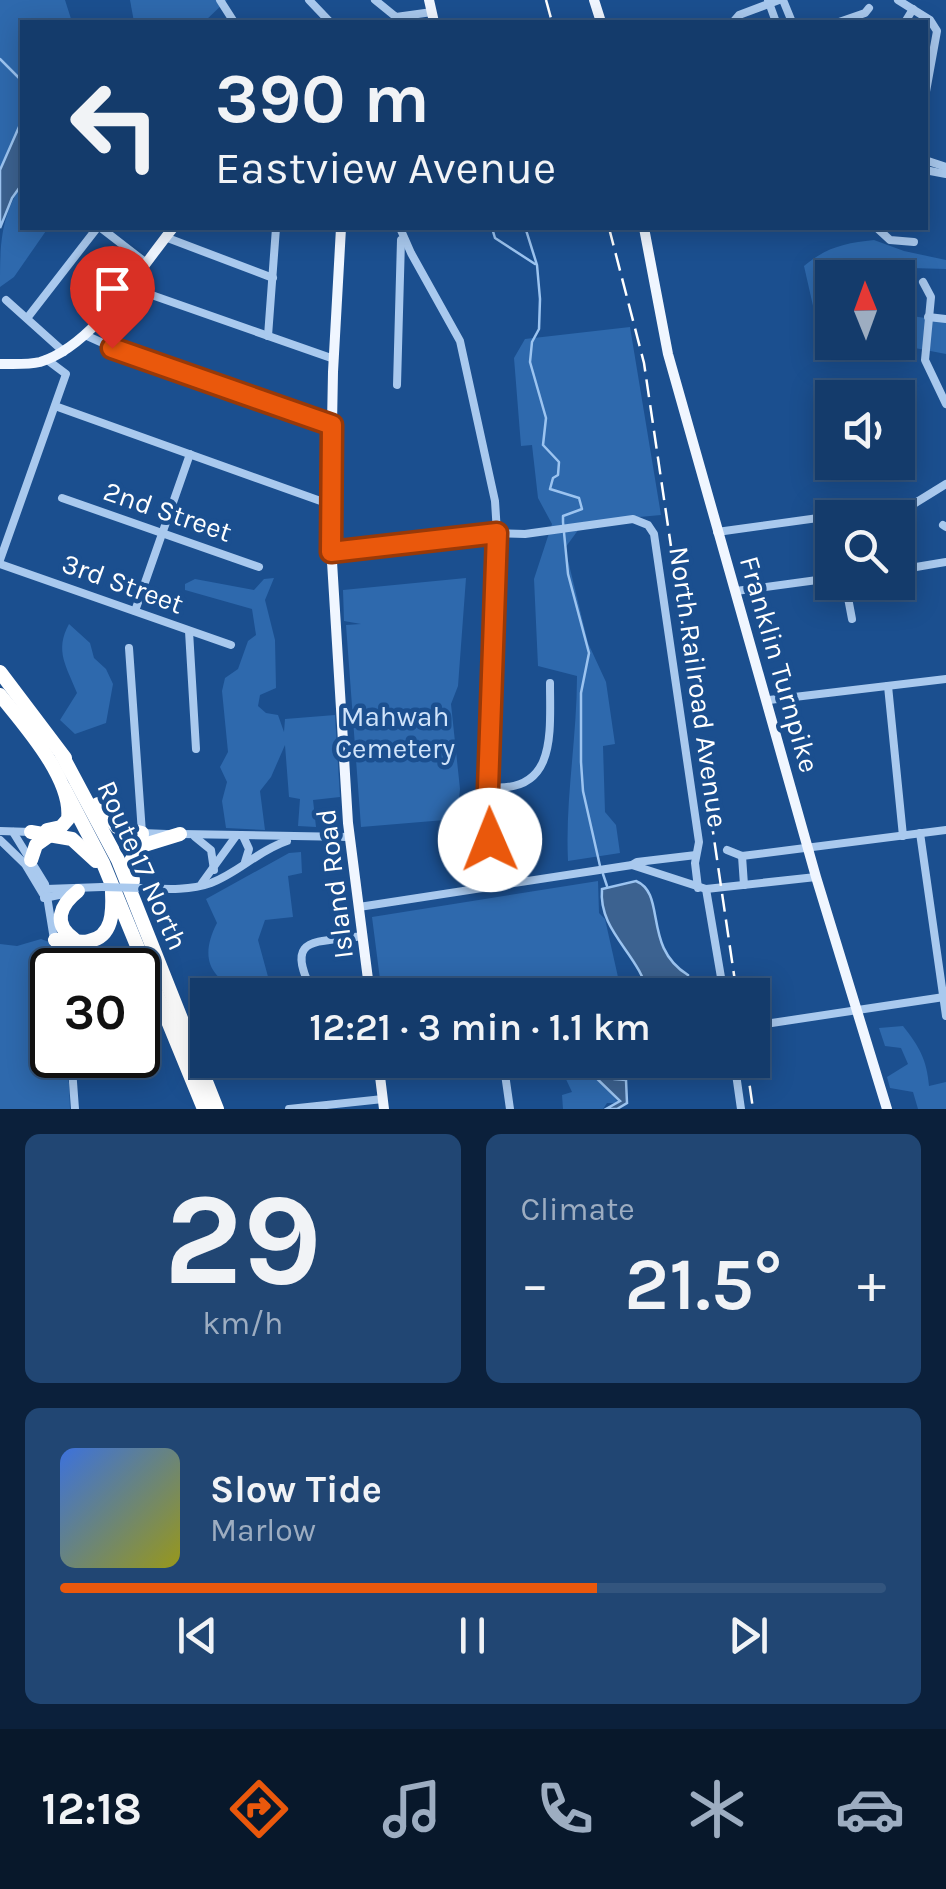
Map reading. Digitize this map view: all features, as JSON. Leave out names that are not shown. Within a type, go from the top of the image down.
[{"type":"highway","points":[[0,672],[114,824],[142,840],[185,834]]},
{"type":"highway","points":[[0,695],[35,740],[88,829],[107,885],[204,1109]]},
{"type":"highway","name":"Route 17 North","points":[[62,755],[105,833],[218,1109]]},
{"type":"highway","points":[[31,832],[57,828],[67,822],[69,809],[64,788]]},
{"type":"highway","points":[[31,832],[67,837],[81,844],[107,885],[113,915],[107,928],[92,941],[55,940]]},
{"type":"highway","points":[[31,860],[36,846],[50,835]]},
{"type":"highway","points":[[142,840],[132,857],[130,871],[152,944]]},
{"type":"highway","points":[[74,940],[64,931],[60,915],[64,903],[80,889]]},
{"type":"main road","points":[[0,364],[36,363],[64,352],[85,335],[171,230]]},
{"type":"main road","name":"Island Road","points":[[342,230],[329,504],[350,837],[368,978]]},
{"type":"main road","name":"Franklin Turnpike","points":[[644,230],[659,318],[816,876],[886,1109]]},
{"type":"main road","points":[[381,1078],[384,1104]]},
{"type":"street","points":[[309,0],[328,20]]},
{"type":"street","points":[[375,0],[396,17],[431,12]]},
{"type":"street","points":[[735,20],[739,15],[781,0]]},
{"type":"street","points":[[898,0],[930,20],[937,31],[928,80]]},
{"type":"street","points":[[906,20],[912,9]]},
{"type":"street","points":[[844,20],[867,10],[861,20]]},
{"type":"street","points":[[28,317],[97,230]]},
{"type":"street","points":[[102,230],[145,262]]},
{"type":"street","points":[[268,336],[276,230]]},
{"type":"street","points":[[397,386],[401,230]]},
{"type":"street","points":[[402,230],[460,340],[495,501],[487,817],[494,885]]},
{"type":"street","points":[[878,230],[890,240],[914,242]]},
{"type":"street","points":[[165,238],[272,278]]},
{"type":"street","points":[[923,282],[930,297],[925,360],[946,404]]},
{"type":"street","points":[[126,286],[334,359]]},
{"type":"street","points":[[6,300],[64,352]]},
{"type":"street","points":[[928,317],[946,319]]},
{"type":"street","points":[[85,335],[127,354],[332,425]]},
{"type":"street","points":[[0,562],[66,374],[46,360]]},
{"type":"street","points":[[56,406],[329,504]]},
{"type":"street","points":[[135,612],[190,454]]},
{"type":"street","points":[[718,532],[912,505],[946,484]]},
{"type":"street","name":"2nd Street","points":[[62,498],[259,567]]},
{"type":"street","name":"North Railroad Avenue","points":[[331,552],[497,533],[525,534],[634,519],[648,524],[654,534],[699,842],[696,855],[721,978]]},
{"type":"street","name":"3rd Street","points":[[0,562],[230,646]]},
{"type":"street","points":[[916,567],[946,562]]},
{"type":"street","points":[[736,591],[815,580]]},
{"type":"street","points":[[848,600],[852,618]]},
{"type":"street","points":[[189,631],[196,749]]},
{"type":"street","points":[[129,648],[142,840]]},
{"type":"street","points":[[768,700],[946,679]]},
{"type":"street","points":[[489,788],[520,786],[541,769],[546,753],[550,683]]},
{"type":"street","points":[[888,686],[903,836]]},
{"type":"street","points":[[727,850],[742,856],[946,830]]},
{"type":"street","points":[[0,832],[31,832]]},
{"type":"street","points":[[13,832],[41,876],[56,948]]},
{"type":"street","points":[[185,834],[350,837]]},
{"type":"street","points":[[185,834],[209,847],[214,870]]},
{"type":"street","points":[[920,834],[946,1016]]},
{"type":"street","points":[[198,886],[240,836]]},
{"type":"street","points":[[240,836],[248,850],[244,862]]},
{"type":"street","points":[[45,894],[107,885],[198,886],[215,882],[272,846],[296,838]]},
{"type":"street","points":[[0,840],[25,864],[45,894]]},
{"type":"street","points":[[632,866],[636,862],[696,855]]},
{"type":"street","points":[[742,856],[744,886]]},
{"type":"street","points":[[359,907],[608,867],[632,866],[702,888],[816,876]]},
{"type":"street","points":[[41,876],[80,889]]},
{"type":"street","points":[[305,978],[300,968],[304,949],[363,936]]},
{"type":"street","points":[[770,1023],[944,997]]},
{"type":"street","points":[[73,1078],[75,1109]]},
{"type":"street","points":[[506,1078],[510,1109]]},
{"type":"street","points":[[737,1078],[741,1109]]},
{"type":"street","points":[[289,1109],[384,1104]]},
{"type":"green space","points":[[0,0],[65,0],[71,20],[20,20],[20,125],[0,170]]},
{"type":"green space","points":[[130,0],[227,0],[206,20],[134,20]]},
{"type":"green space","points":[[20,188],[20,230],[47,230],[14,277],[0,287],[0,258],[9,209]]},
{"type":"green space","points":[[874,240],[946,260],[946,269],[915,268],[915,260],[815,260],[815,315],[804,266],[821,254]]},
{"type":"green space","points":[[915,316],[946,321],[946,354],[915,348]]},
{"type":"green space","points":[[630,327],[661,515],[584,522],[565,548],[588,643],[606,682],[615,744],[603,746],[605,812],[616,825],[620,853],[568,861],[577,676],[538,666],[534,579],[552,524],[538,498],[532,445],[521,446],[514,358],[525,339]]},
{"type":"green space","points":[[274,578],[265,600],[275,640],[276,688],[260,695],[258,706],[266,713],[278,715],[284,732],[285,719],[335,715],[340,797],[313,800],[316,827],[298,826],[300,799],[289,797],[285,745],[260,791],[265,830],[226,828],[222,801],[227,782],[220,767],[228,752],[222,691],[225,678],[238,669],[248,641],[256,635],[252,609],[185,590],[185,584],[195,579],[254,590],[264,579]]},
{"type":"green space","name":"Mahwah Cemetery","points":[[466,578],[458,686],[451,704],[460,789],[457,819],[361,827],[346,625],[361,624],[344,621],[343,590]]},
{"type":"green space","points":[[69,624],[90,643],[94,658],[106,669],[113,684],[106,723],[75,734],[60,720],[77,693],[62,651]]},
{"type":"green space","points":[[301,852],[302,873],[288,876],[293,917],[265,920],[258,940],[268,978],[220,978],[208,956],[217,923],[206,899],[289,853]]},
{"type":"green space","points":[[598,881],[599,913],[605,919],[618,978],[380,978],[372,917]]},
{"type":"green space","points":[[41,939],[49,942],[50,948],[30,948],[30,1078],[67,1078],[70,1109],[0,1109],[0,944],[17,946]]},
{"type":"green space","points":[[903,1026],[921,1054],[929,1086],[946,1082],[946,1109],[918,1109],[913,1092],[890,1088],[887,1077],[908,1064],[901,1048],[885,1046],[879,1028]]},
{"type":"green space","points":[[565,1078],[596,1078],[619,1103],[607,1103],[603,1109],[563,1109],[562,1095],[572,1092]]},
{"type":"shaded area","points":[[20,125],[20,187],[0,228],[0,170]]},
{"type":"shaded area","points":[[636,881],[645,888],[665,950],[688,978],[642,978],[607,918],[602,889]]},
{"type":"shaded area","points":[[596,1078],[626,1080],[627,1103],[617,1109],[606,1109],[620,1101]]},
{"type":"waterway","points":[[0,59],[20,79]]},
{"type":"waterway","points":[[493,230],[495,238],[535,264]]},
{"type":"waterway","points":[[526,230],[537,265],[540,299],[539,329],[532,342],[530,362],[546,418],[543,445],[559,462],[558,475],[550,489],[579,498],[582,509],[563,516],[563,522],[568,574],[589,653],[581,693],[581,762],[583,791],[600,866]]},
{"type":"waterway","points":[[603,874],[607,886]]},
{"type":"railway","points":[[546,0],[551,20]]},
{"type":"railway","points":[[610,230],[644,363],[734,978]]},
{"type":"railway","points":[[749,1078],[753,1109]]},
{"type":"route","points":[[112,348],[332,425],[331,552],[497,533],[487,817],[490,840]]}]
